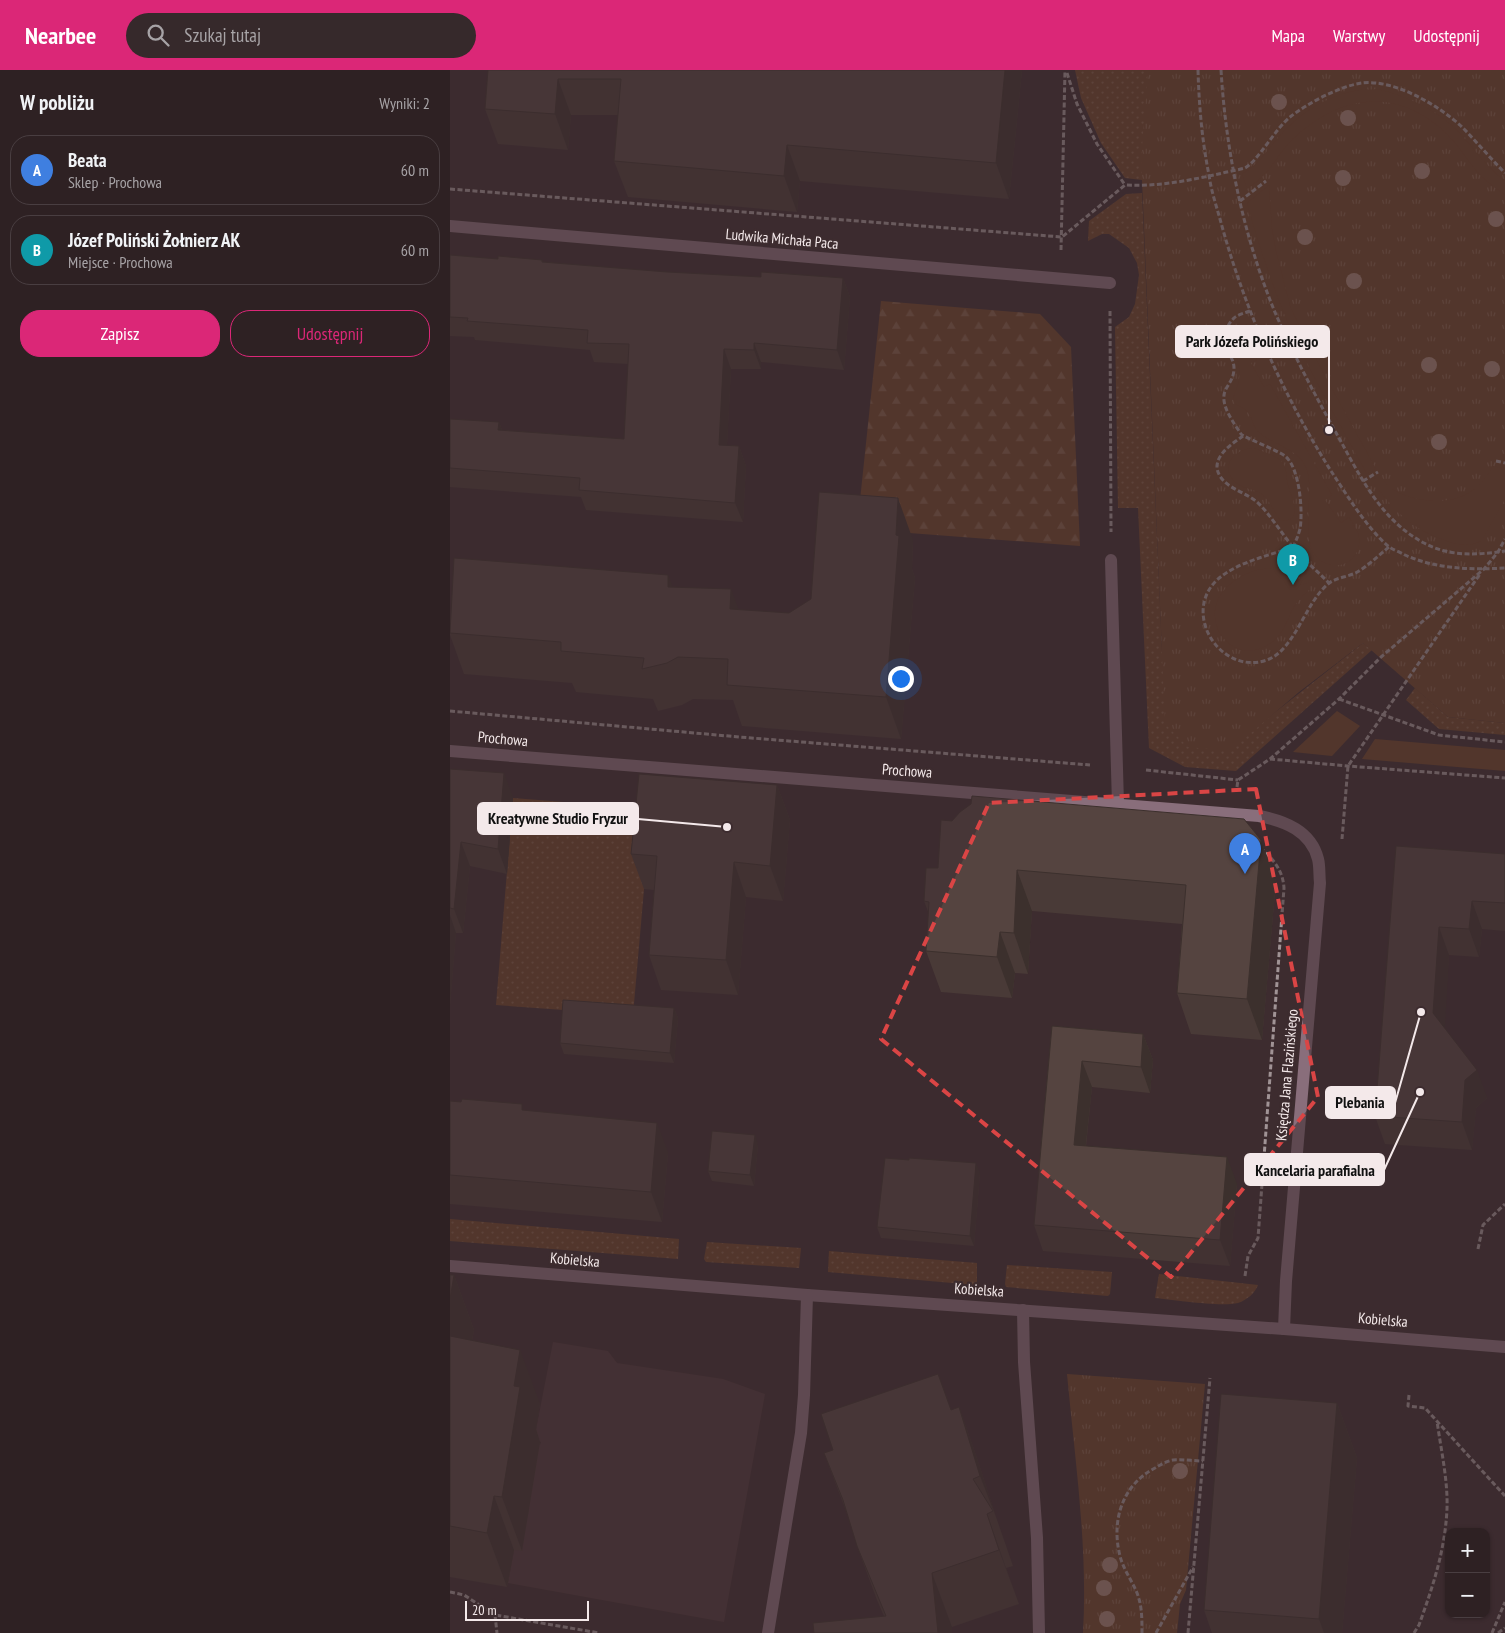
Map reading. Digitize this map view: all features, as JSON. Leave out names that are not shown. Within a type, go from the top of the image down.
[{"type":"street","name":"Ludwika Michała Paca","points":[[450,226],[1110,283]]},
{"type":"street","points":[[1111,560],[1118,804]]},
{"type":"street","name":"Prochowa","points":[[450,751],[1259,816],[1278,820],[1296,828],[1310,841],[1318,859],[1320,883]]},
{"type":"street","name":"Księdza Jana Flazińskiego","points":[[1284,1329],[1286,1280],[1320,883]]},
{"type":"street","name":"Kobielska","points":[[450,1266],[807,1295],[1284,1329],[1505,1347]]},
{"type":"street","points":[[768,1633],[801,1433],[807,1295]]},
{"type":"street","points":[[1023,1310],[1024,1362],[1037,1538],[1039,1633]]},
{"type":"path","points":[[1066,70],[1077,104],[1097,144],[1125,185]]},
{"type":"path","points":[[1062,237],[1066,70]]},
{"type":"path","points":[[1198,70],[1199,99],[1209,176],[1226,241],[1250,310],[1270,358],[1321,454],[1367,523],[1389,547],[1419,561],[1451,568],[1505,568]]},
{"type":"path","points":[[1221,70],[1233,171],[1260,269],[1284,333],[1363,481],[1392,520],[1424,543],[1442,551],[1458,554],[1505,551]]},
{"type":"path","points":[[450,188],[1062,237],[1125,185],[1142,186],[1209,176],[1246,167],[1290,117],[1339,89],[1363,83],[1388,86],[1413,93],[1438,108],[1461,126],[1505,173]]},
{"type":"path","points":[[1240,200],[1266,181]]},
{"type":"path","points":[[1110,283],[1111,560]]},
{"type":"path","points":[[1250,310],[1233,318],[1226,330],[1226,348],[1234,363],[1234,377],[1225,390],[1225,406],[1243,436],[1255,440],[1285,456],[1290,461],[1295,472],[1302,515],[1300,529],[1293,547],[1234,568],[1216,581],[1206,596],[1203,612],[1206,630],[1216,648],[1229,657],[1248,662],[1267,660],[1281,652],[1294,636],[1306,612],[1329,583],[1358,572],[1389,547]]},
{"type":"path","points":[[1243,436],[1228,446],[1219,460],[1217,466],[1220,475],[1224,481],[1258,503],[1293,547],[1329,583]]},
{"type":"path","points":[[1496,461],[1505,463]]},
{"type":"path","points":[[1363,481],[1378,472]]},
{"type":"path","points":[[1342,845],[1348,766],[1505,540]]},
{"type":"path","points":[[450,711],[739,737],[1117,767],[1238,780],[1270,759],[1339,699],[1381,657],[1484,569]]},
{"type":"path","points":[[1339,699],[1439,735],[1505,742]]},
{"type":"path","points":[[1270,759],[1505,778]]},
{"type":"path","points":[[1235,814],[1238,780]]},
{"type":"path","points":[[1245,1276],[1248,1256],[1258,1238],[1284,888],[1284,880],[1280,870],[1270,857],[1257,846]]},
{"type":"path","points":[[1478,1249],[1483,1225],[1505,1204]]},
{"type":"path","points":[[1188,1633],[1210,1378]]},
{"type":"path","points":[[1409,1395],[1408,1406],[1426,1408],[1505,1496]]},
{"type":"path","points":[[1414,1633],[1419,1625],[1439,1566],[1444,1539],[1447,1508],[1437,1421]]},
{"type":"path","points":[[1142,1633],[1139,1599],[1120,1556],[1117,1527],[1120,1508],[1138,1478],[1147,1472],[1171,1460],[1203,1461]]},
{"type":"path","points":[[1156,1633],[1194,1564]]},
{"type":"path","points":[[450,1592],[464,1595],[495,1615],[599,1633]]},
{"type":"path","points":[[1492,1633],[1505,1602]]},
{"type":"path","points":[[495,1615],[498,1633]]},
{"type":"path","points":[[1498,1633],[1505,1628]]},
{"type":"highlighted area","points":[[1256,789],[1318,1097],[1171,1277],[881,1039],[989,803]]},
{"type":"shaded area","points":[[553,1342],[608,1351],[617,1363],[723,1379],[765,1394],[724,1622],[508,1583],[514,1550],[528,1514],[538,1445],[541,1442],[534,1440]]},
{"type":"green space","points":[[1075,70],[1178,70],[1142,180],[1125,178],[1101,143],[1081,98]]},
{"type":"green space","points":[[1148,70],[1505,70],[1505,723],[1448,717],[1363,643],[1299,692],[1230,751],[1188,747],[1165,724],[1141,160]]},
{"type":"green space","points":[[1377,89],[1414,101],[1436,113],[1456,129],[1505,181],[1505,195],[1481,176],[1452,139],[1427,118],[1407,108],[1386,102],[1366,102],[1346,106],[1306,127],[1288,144],[1266,173],[1247,189],[1242,174],[1257,163],[1302,115],[1321,103],[1343,94],[1359,90]]},
{"type":"green space","points":[[1269,185],[1272,229],[1290,306],[1320,367],[1376,469],[1367,474],[1302,352],[1283,311],[1268,271],[1247,203]]},
{"type":"green space","points":[[1142,193],[1162,651],[1163,646],[1264,721],[1363,643],[1372,650],[1236,771],[1185,767],[1149,748],[1138,508],[1118,508],[1115,327],[1129,317],[1135,304],[1139,275],[1137,263],[1129,248],[1109,234],[1102,234],[1088,241],[1089,221],[1126,194]]},
{"type":"green space","points":[[881,301],[1040,314],[1071,347],[1080,546],[857,529]]},
{"type":"green space","points":[[1241,324],[1257,360],[1251,363],[1264,387],[1270,384],[1332,495],[1325,500],[1341,523],[1349,517],[1356,530],[1359,538],[1359,547],[1356,554],[1345,564],[1330,565],[1323,562],[1316,556],[1312,548],[1308,527],[1309,479],[1304,463],[1293,452],[1257,431],[1248,412],[1234,403],[1239,379],[1239,364],[1230,334],[1234,327]]},
{"type":"green space","points":[[1254,448],[1277,458],[1284,464],[1294,508],[1292,518],[1280,520],[1265,497],[1257,491],[1241,486],[1230,475],[1228,469],[1231,459],[1239,452]]},
{"type":"green space","points":[[1493,466],[1505,469],[1505,499],[1482,540],[1468,545],[1444,540],[1412,524],[1395,509],[1372,481],[1380,475],[1389,486],[1403,494],[1418,499],[1442,501],[1471,492],[1486,477]]},
{"type":"green space","points":[[1287,567],[1307,574],[1288,582],[1290,588],[1310,582],[1310,589],[1294,607],[1279,635],[1272,642],[1256,650],[1241,650],[1228,643],[1219,632],[1215,617],[1217,602],[1227,587],[1251,572]]},
{"type":"green space","points":[[1415,688],[1448,717],[1505,723],[1505,735],[1439,729],[1406,700]]},
{"type":"green space","points":[[1337,711],[1360,726],[1332,756],[1293,752]]},
{"type":"green space","points":[[1375,739],[1505,750],[1505,771],[1362,759]]},
{"type":"green space","points":[[513,798],[651,809],[633,1015],[496,1005]]},
{"type":"green space","points":[[450,1219],[679,1239],[678,1259],[450,1241]]},
{"type":"green space","points":[[707,1242],[801,1248],[799,1268],[706,1262],[704,1259]]},
{"type":"green space","points":[[829,1251],[977,1263],[977,1283],[975,1285],[828,1272]]},
{"type":"green space","points":[[1007,1265],[1112,1272],[1110,1294],[1108,1296],[1006,1287]]},
{"type":"green space","points":[[1159,1274],[1258,1285],[1250,1296],[1238,1303],[1186,1302],[1155,1298]]},
{"type":"green space","points":[[1067,1374],[1205,1384],[1186,1590],[1180,1604],[1177,1633],[1083,1633],[1084,1568]]},
{"type":"building","points":[[488,70],[1005,70],[996,163],[787,145],[784,176],[614,161],[621,79],[558,79],[555,114],[485,109]]},
{"type":"building","points":[[450,255],[498,259],[498,256],[542,260],[542,262],[667,272],[761,277],[761,272],[843,278],[837,350],[754,343],[754,350],[724,349],[719,445],[739,446],[735,503],[579,490],[580,478],[450,468],[450,419],[499,422],[498,430],[624,439],[629,344],[587,343],[588,330],[467,321],[468,318],[450,317]]},
{"type":"building","points":[[819,492],[898,498],[896,535],[899,536],[886,697],[727,685],[728,659],[678,657],[667,663],[642,669],[644,658],[561,651],[561,642],[450,633],[454,558],[668,575],[668,587],[731,589],[730,609],[789,613],[811,599]]},
{"type":"building","points":[[450,769],[504,773],[498,849],[461,842],[454,909],[450,908]]},
{"type":"building","points":[[639,774],[777,785],[770,866],[734,862],[726,960],[649,955],[657,856],[631,854]]},
{"type":"building","points":[[972,796],[1244,819],[1261,840],[1247,999],[1177,993],[1186,885],[1017,870],[1014,933],[1000,932],[997,957],[926,951],[929,902],[924,901],[926,868],[938,868],[941,820],[952,821],[971,804]]},
{"type":"building","points":[[1396,846],[1505,854],[1505,903],[1472,901],[1469,929],[1439,927],[1433,1013],[1477,1070],[1465,1080],[1462,1122],[1375,1116]]},
{"type":"building","points":[[563,1000],[674,1008],[670,1053],[560,1043]]},
{"type":"building","points":[[1052,1026],[1143,1034],[1141,1067],[1082,1061],[1074,1145],[1227,1157],[1220,1240],[1034,1225]]},
{"type":"building","points":[[462,1099],[522,1104],[522,1110],[657,1123],[651,1192],[450,1175],[450,1101],[461,1102]]},
{"type":"building","points":[[712,1131],[755,1135],[750,1175],[708,1171]]},
{"type":"building","points":[[885,1158],[976,1163],[970,1236],[877,1227]]},
{"type":"building","points":[[450,1275],[454,1275],[450,1299]]},
{"type":"building","points":[[450,1336],[520,1350],[514,1386],[520,1387],[502,1497],[494,1496],[487,1533],[450,1526]]},
{"type":"building","points":[[938,1374],[951,1410],[959,1407],[980,1476],[973,1479],[993,1511],[987,1514],[999,1550],[932,1573],[938,1633],[814,1633],[813,1623],[886,1616],[857,1546],[843,1500],[824,1453],[833,1450],[821,1414]]},
{"type":"building","points":[[1221,1394],[1337,1403],[1319,1619],[1204,1610]]},
{"type":"place","name":"Park Józefa Polińskiego","points":[[1329,430]]},
{"type":"place","name":"Józef Poliński Żołnierz AK","points":[[1293,585]]},
{"type":"place","name":"Kreatywne Studio Fryzur","points":[[727,827]]},
{"type":"place","name":"Beata","points":[[1245,874]]},
{"type":"place","name":"Plebania","points":[[1421,1012]]},
{"type":"place","name":"Kancelaria parafialna","points":[[1420,1092]]}]
